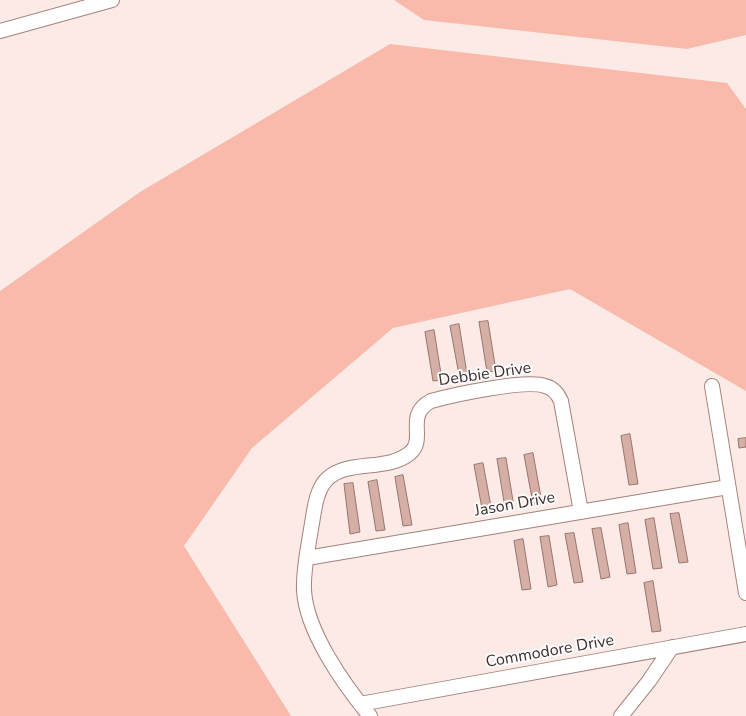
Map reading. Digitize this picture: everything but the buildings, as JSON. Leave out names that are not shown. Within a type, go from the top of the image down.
[{"type":"street","points":[[0,31],[112,0]]},
{"type":"street","name":"Debbie Drive","points":[[370,716],[335,669],[312,626],[304,591],[307,558],[316,504],[326,480],[339,472],[389,462],[410,453],[415,448],[418,414],[427,403],[441,398],[491,389],[539,384],[549,387],[562,401],[581,512]]},
{"type":"street","points":[[712,386],[746,594]]},
{"type":"street","name":"Jason Drive","points":[[307,558],[728,487]]},
{"type":"street","name":"Commodore Drive","points":[[360,704],[746,634]]},
{"type":"street","points":[[621,716],[649,681],[672,647]]},
{"type":"shaded area","points":[[394,0],[746,0],[746,35],[687,49],[424,20]]},
{"type":"shaded area","points":[[390,44],[727,83],[746,109],[746,391],[570,289],[393,328],[252,448],[184,546],[291,716],[0,716],[0,291],[140,192]]}]
